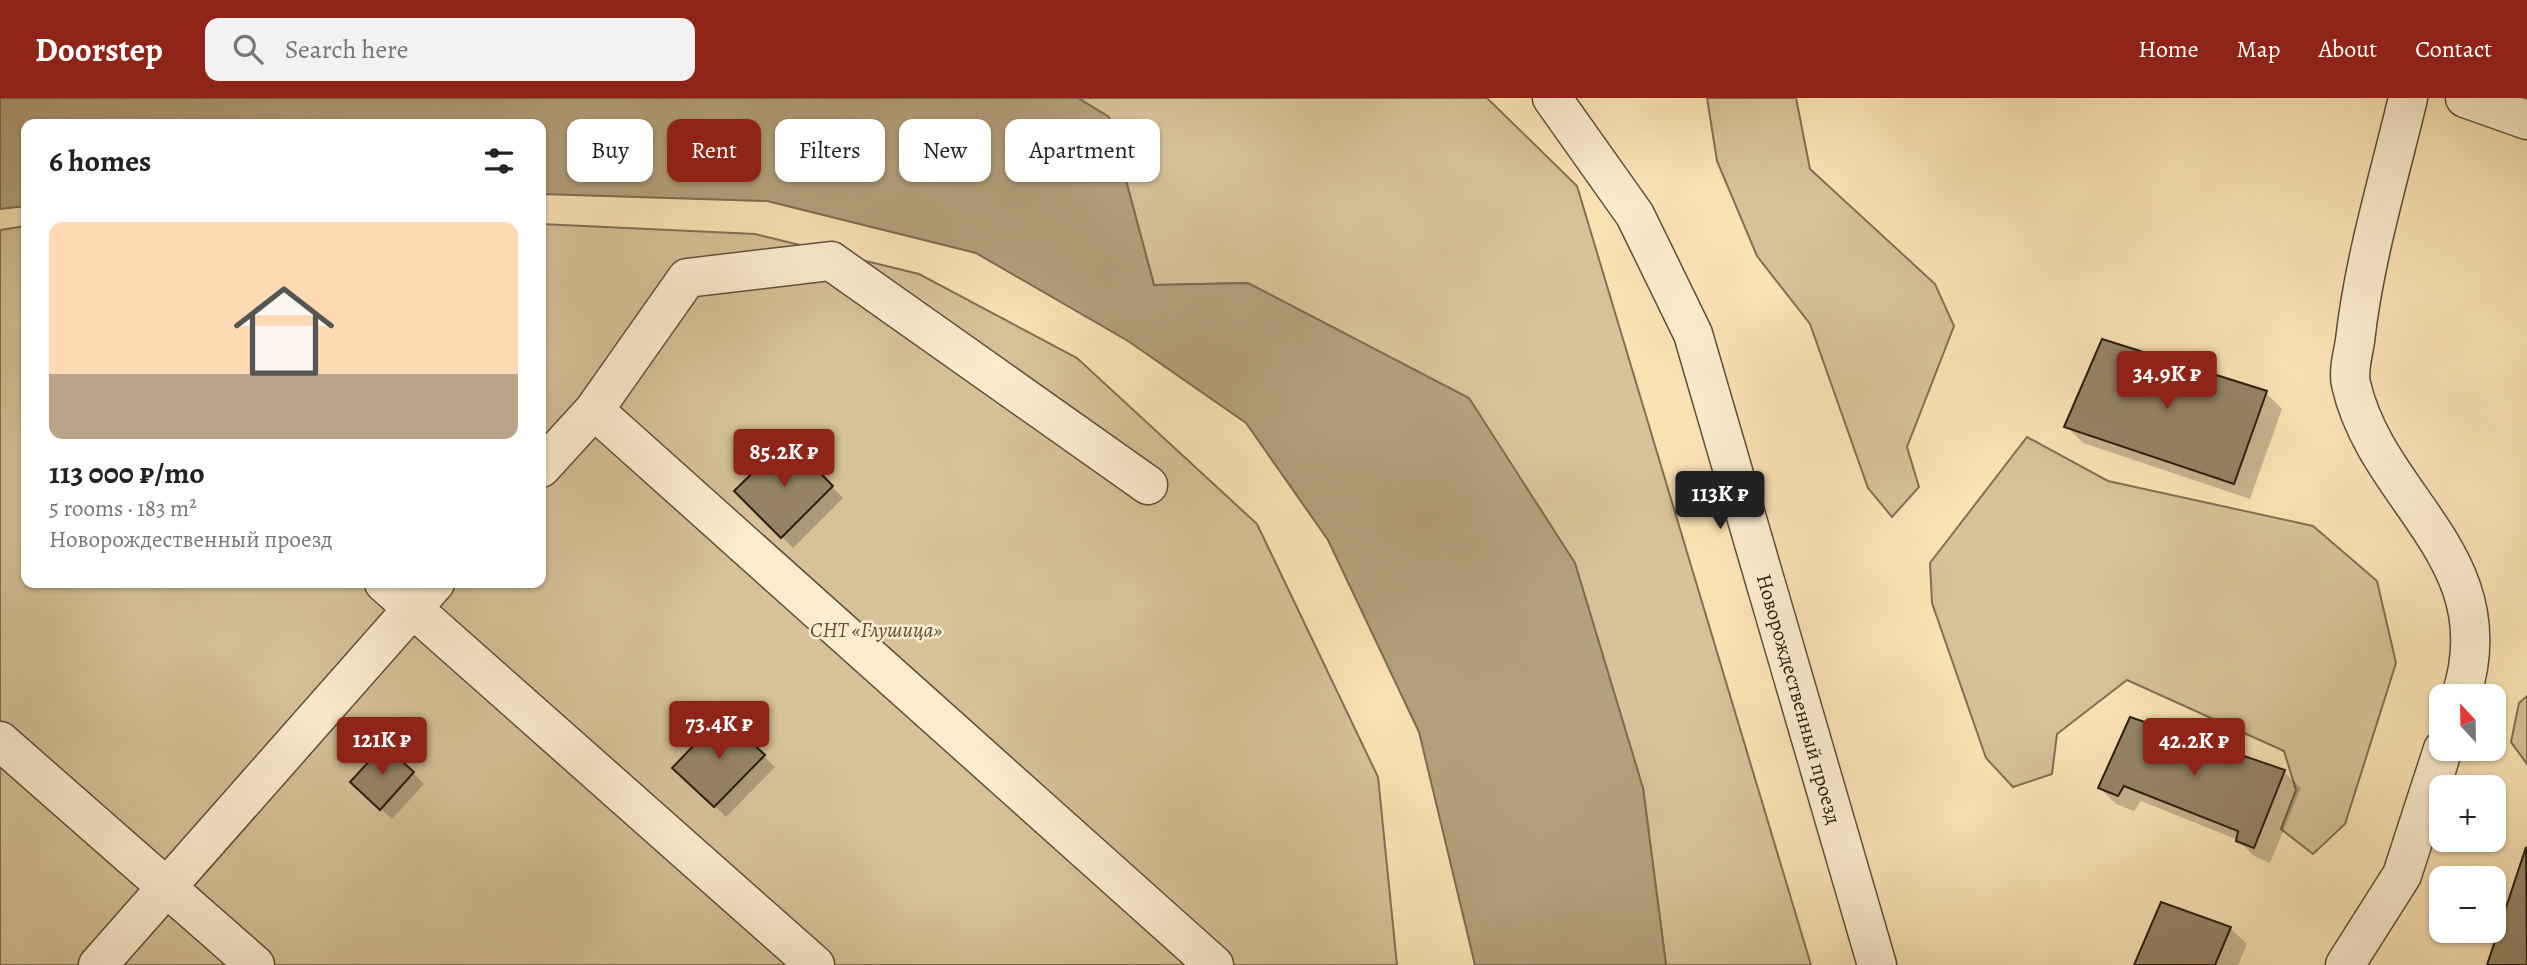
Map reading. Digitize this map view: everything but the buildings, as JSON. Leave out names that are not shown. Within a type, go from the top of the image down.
[{"type":"street","name":"Новорождественный проезд","points":[[1552,98],[1635,215],[1693,334],[1877,965]]},
{"type":"street","points":[[2407,98],[2359,305],[2350,380],[2370,438],[2426,517],[2461,583],[2470,639],[2462,684]]},
{"type":"street","points":[[2465,98],[2527,120]]},
{"type":"street","points":[[546,463],[594,410],[687,278],[831,261],[1148,485]]},
{"type":"street","points":[[594,410],[1214,965]]},
{"type":"street","points":[[400,588],[423,595],[815,965]]},
{"type":"street","points":[[98,965],[169,888],[423,595]]},
{"type":"street","points":[[0,741],[256,965]]},
{"type":"street","points":[[2345,965],[2402,875],[2439,761]]},
{"type":"green space","points":[[1078,98],[1487,98],[1577,186],[1811,965],[1666,965],[1643,788],[1248,283],[1154,285],[1126,182],[1160,182],[1160,119],[1109,118]]},
{"type":"green space","points":[[1707,98],[1796,98],[1810,169],[1935,284],[1954,326],[1907,447],[1919,487],[1892,517],[1868,488],[1810,324],[1757,256],[1717,161]]},
{"type":"green space","name":"СНТ «Глушица»","points":[[546,224],[755,234],[919,274],[1077,358],[1257,524],[1378,777],[1397,965],[0,965],[0,230],[21,227],[21,588],[546,588]]},
{"type":"green space","points":[[2027,437],[2108,481],[2313,526],[2377,581],[2396,663],[2345,824],[2313,854],[2281,829],[2296,790],[2284,751],[2127,680],[2057,734],[2052,774],[2013,787],[1986,758],[1932,603],[1930,563]]},
{"type":"green space","points":[[2527,696],[2527,764],[2511,742],[2519,703]]},
{"type":"shaded area","points":[[0,98],[1078,98],[1110,119],[1005,119],[1005,182],[1126,182],[1154,285],[1248,283],[1469,398],[1575,563],[1643,788],[1666,965],[1475,965],[1419,732],[1328,540],[1246,423],[1128,341],[976,253],[767,201],[546,194],[546,119],[21,119],[21,207],[0,209]]}]
